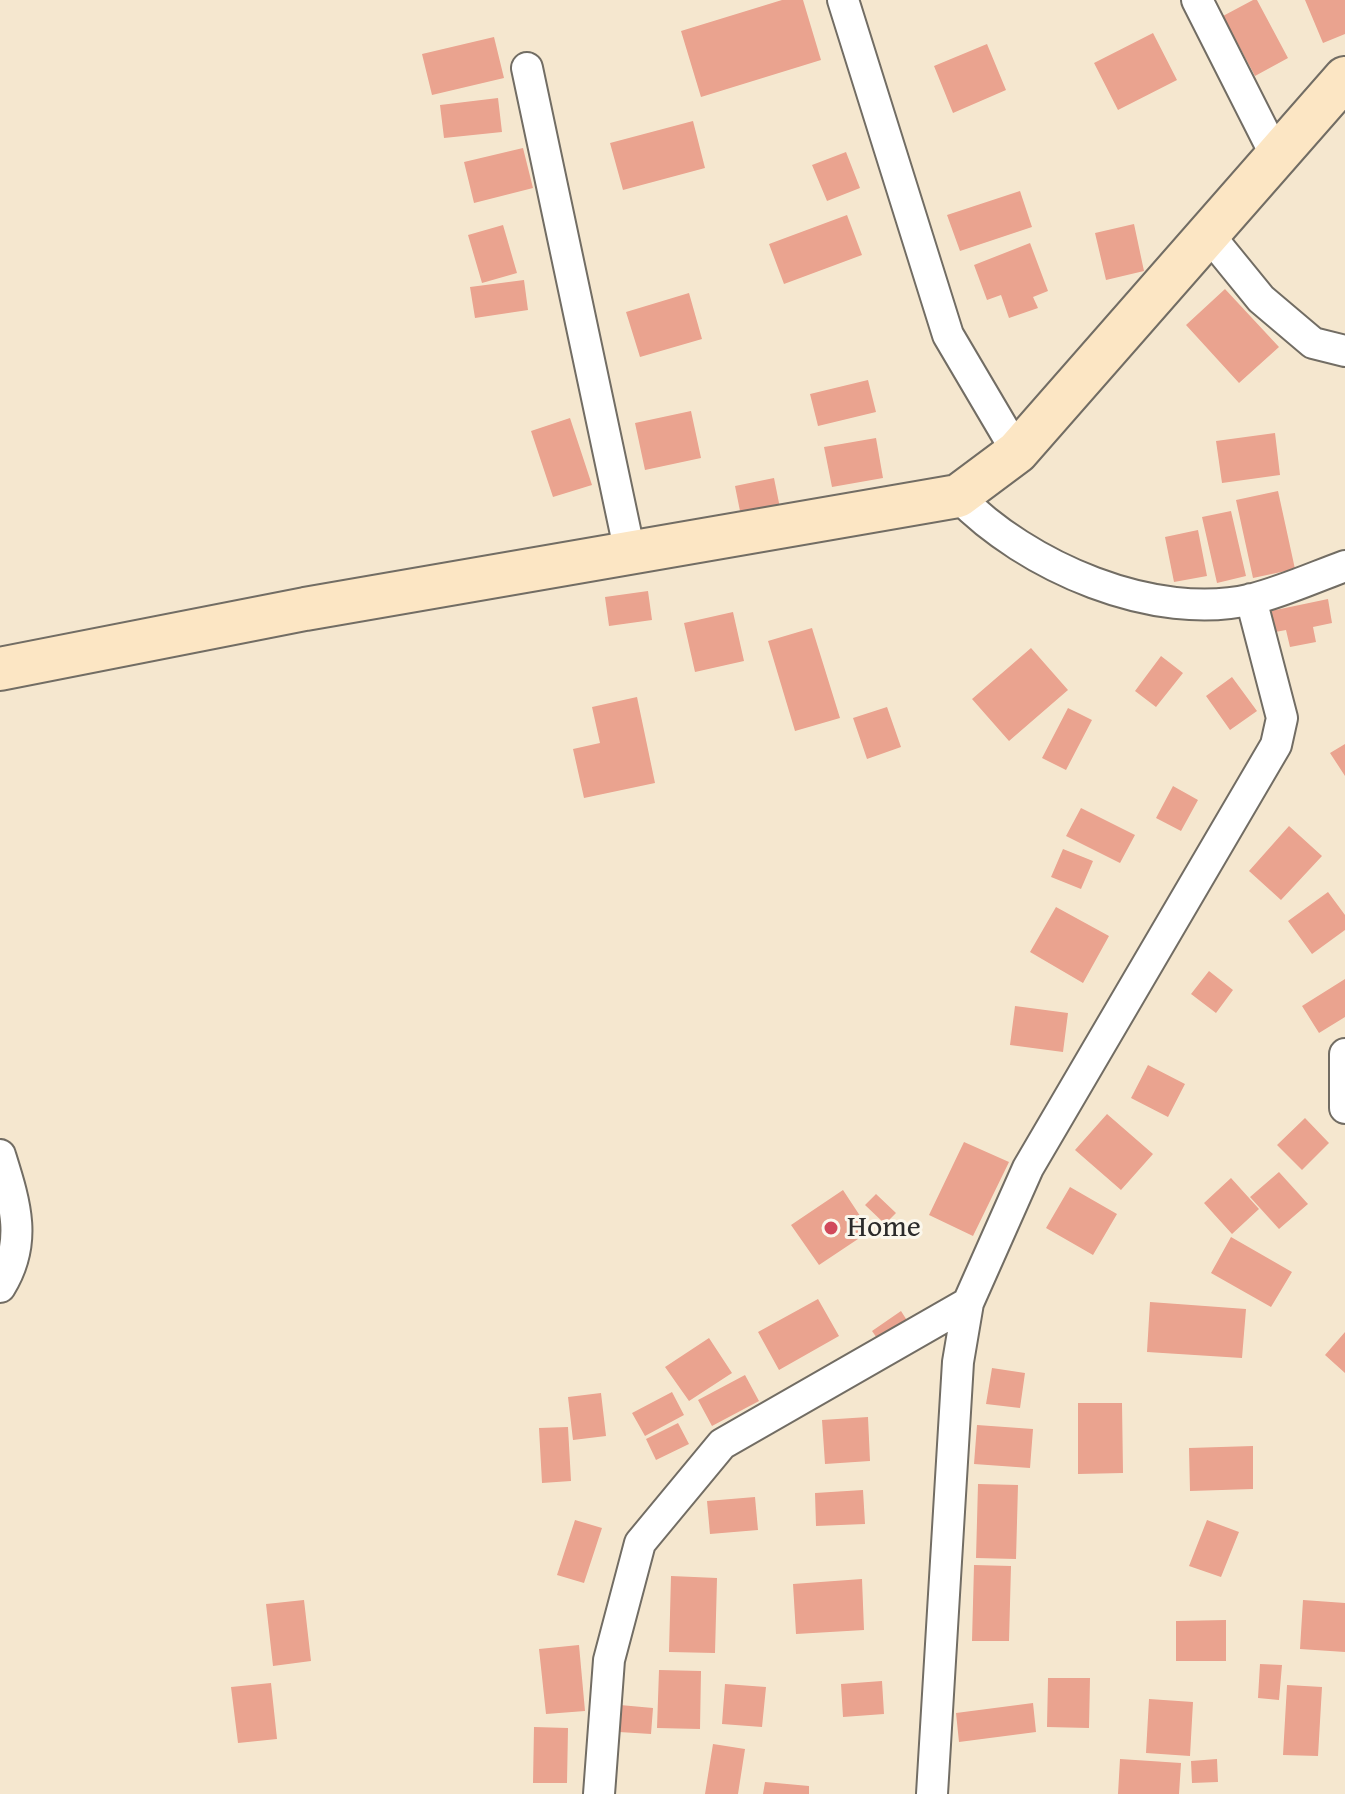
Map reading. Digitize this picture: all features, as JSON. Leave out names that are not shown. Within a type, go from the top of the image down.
[{"type":"street","points":[[843,0],[948,335],[1017,452]]},
{"type":"street","points":[[1197,0],[1276,156]]},
{"type":"street","points":[[527,68],[630,553]]},
{"type":"street","points":[[0,669],[305,609],[958,496],[1017,452],[1345,78]]},
{"type":"street","points":[[1208,234],[1261,299],[1313,343],[1345,351]]},
{"type":"street","points":[[958,496],[986,526],[1052,567],[1134,594],[1191,603],[1251,599],[1345,566]]},
{"type":"street","points":[[932,1794],[958,1362],[968,1303],[1028,1168],[1276,745],[1282,718],[1251,599]]},
{"type":"street","points":[[1345,1054],[1345,1108]]},
{"type":"street","points":[[0,1155],[16,1205],[15,1263],[0,1287]]},
{"type":"street","points":[[599,1794],[609,1660],[640,1543],[722,1444],[968,1303]]},
{"type":"building","points":[[782,0],[803,0],[821,60],[701,97],[681,31]]},
{"type":"building","points":[[1257,0],[1288,58],[1255,76],[1223,16]]},
{"type":"building","points":[[1305,0],[1345,0],[1345,34],[1323,43]]},
{"type":"building","points":[[1153,33],[1177,80],[1118,110],[1094,63]]},
{"type":"building","points":[[494,37],[504,78],[432,95],[422,54]]},
{"type":"building","points":[[987,44],[1006,90],[953,113],[934,66]]},
{"type":"building","points":[[498,98],[502,132],[444,138],[440,105]]},
{"type":"building","points":[[693,121],[705,168],[623,190],[610,143]]},
{"type":"building","points":[[523,148],[533,188],[474,203],[464,162]]},
{"type":"building","points":[[846,152],[860,188],[827,201],[812,165]]},
{"type":"building","points":[[1020,191],[1032,227],[960,251],[947,215]]},
{"type":"building","points":[[847,215],[862,255],[784,284],[769,244]]},
{"type":"building","points":[[1134,224],[1144,271],[1106,280],[1095,233]]},
{"type":"building","points":[[503,225],[517,273],[482,283],[468,235]]},
{"type":"building","points":[[1030,243],[1048,291],[1033,297],[1038,308],[1009,318],[1001,295],[987,300],[974,265]]},
{"type":"building","points":[[524,280],[528,310],[475,318],[470,287]]},
{"type":"building","points":[[1225,289],[1279,347],[1239,383],[1186,325]]},
{"type":"building","points":[[689,293],[702,339],[640,357],[626,312]]},
{"type":"building","points":[[868,380],[876,412],[818,426],[810,394]]},
{"type":"building","points":[[691,411],[701,458],[645,470],[635,423]]},
{"type":"building","points":[[570,418],[592,485],[553,497],[531,431]]},
{"type":"building","points":[[1275,433],[1280,475],[1222,483],[1216,441]]},
{"type":"building","points":[[876,438],[883,478],[832,487],[824,447]]},
{"type":"building","points":[[774,478],[781,513],[742,521],[735,486]]},
{"type":"building","points":[[1278,491],[1295,569],[1253,578],[1236,500]]},
{"type":"building","points":[[1231,511],[1246,576],[1217,583],[1202,517]]},
{"type":"building","points":[[1198,530],[1207,576],[1174,582],[1165,537]]},
{"type":"building","points":[[648,591],[652,620],[609,626],[605,597]]},
{"type":"building","points":[[1328,599],[1332,623],[1313,627],[1316,642],[1290,647],[1286,630],[1270,633],[1266,612]]},
{"type":"building","points":[[733,612],[744,661],[695,672],[684,623]]},
{"type":"building","points":[[812,628],[840,718],[795,731],[768,641]]},
{"type":"building","points":[[1031,648],[1068,690],[1009,741],[972,699]]},
{"type":"building","points":[[1161,656],[1183,673],[1156,707],[1135,691]]},
{"type":"building","points":[[1232,677],[1257,711],[1230,730],[1206,696]]},
{"type":"building","points":[[637,697],[655,783],[584,798],[573,749],[600,743],[592,707]]},
{"type":"building","points":[[887,707],[901,747],[867,759],[853,718]]},
{"type":"building","points":[[1068,708],[1092,720],[1066,770],[1042,758]]},
{"type":"building","points":[[1345,744],[1345,776],[1330,753]]},
{"type":"building","points":[[1173,786],[1198,800],[1181,831],[1156,818]]},
{"type":"building","points":[[1081,808],[1135,835],[1120,863],[1066,836]]},
{"type":"building","points":[[1289,826],[1322,856],[1281,900],[1249,871]]},
{"type":"building","points":[[1063,849],[1093,861],[1081,889],[1051,877]]},
{"type":"building","points":[[1328,892],[1345,915],[1345,930],[1312,954],[1288,921]]},
{"type":"building","points":[[1056,907],[1109,936],[1083,983],[1030,952]]},
{"type":"building","points":[[1209,971],[1233,990],[1216,1013],[1191,994]]},
{"type":"building","points":[[1345,979],[1345,1017],[1319,1033],[1302,1006]]},
{"type":"building","points":[[1015,1006],[1068,1013],[1063,1052],[1010,1045]]},
{"type":"building","points":[[1148,1065],[1185,1084],[1168,1117],[1131,1098]]},
{"type":"building","points":[[1107,1114],[1153,1154],[1121,1190],[1075,1150]]},
{"type":"building","points":[[1305,1118],[1329,1143],[1302,1170],[1277,1145]]},
{"type":"building","points":[[964,1142],[1009,1162],[973,1236],[929,1215]]},
{"type":"building","points":[[1279,1172],[1308,1204],[1279,1229],[1250,1197]]},
{"type":"building","points":[[1231,1178],[1259,1209],[1232,1234],[1204,1203]]},
{"type":"building","points":[[1070,1187],[1117,1214],[1093,1255],[1046,1228]]},
{"type":"building","name":"Home","points":[[843,1190],[870,1231],[819,1265],[791,1225]]},
{"type":"building","points":[[876,1194],[896,1213],[885,1224],[865,1205]]},
{"type":"building","points":[[1231,1237],[1292,1272],[1271,1307],[1211,1273]]},
{"type":"building","points":[[818,1299],[839,1336],[779,1370],[758,1332]]},
{"type":"building","points":[[1150,1302],[1246,1309],[1242,1358],[1147,1352]]},
{"type":"building","points":[[901,1311],[908,1322],[879,1341],[872,1331]]},
{"type":"building","points":[[1345,1332],[1345,1373],[1325,1355]]},
{"type":"building","points":[[709,1338],[732,1373],[689,1401],[665,1367]]},
{"type":"building","points":[[992,1368],[1025,1373],[1020,1408],[986,1404]]},
{"type":"building","points":[[745,1375],[759,1401],[712,1426],[698,1400]]},
{"type":"building","points":[[672,1392],[684,1415],[645,1436],[632,1413]]},
{"type":"building","points":[[601,1393],[606,1436],[573,1440],[568,1397]]},
{"type":"building","points":[[1078,1403],[1122,1403],[1123,1473],[1078,1474]]},
{"type":"building","points":[[868,1417],[870,1461],[825,1464],[822,1420]]},
{"type":"building","points":[[678,1423],[689,1444],[656,1460],[646,1439]]},
{"type":"building","points":[[977,1425],[1033,1429],[1030,1468],[974,1464]]},
{"type":"building","points":[[568,1427],[571,1481],[542,1483],[539,1428]]},
{"type":"building","points":[[1253,1446],[1253,1489],[1190,1491],[1189,1448]]},
{"type":"building","points":[[978,1484],[1018,1485],[1016,1559],[976,1558]]},
{"type":"building","points":[[863,1490],[865,1524],[816,1526],[815,1493]]},
{"type":"building","points":[[755,1497],[758,1530],[710,1534],[707,1501]]},
{"type":"building","points":[[575,1520],[602,1528],[584,1583],[557,1575]]},
{"type":"building","points":[[1207,1520],[1239,1532],[1221,1577],[1189,1566]]},
{"type":"building","points":[[974,1565],[1011,1566],[1009,1641],[972,1641]]},
{"type":"building","points":[[671,1576],[717,1578],[715,1653],[669,1652]]},
{"type":"building","points":[[862,1579],[864,1630],[796,1634],[793,1584]]},
{"type":"building","points":[[304,1600],[311,1661],[273,1666],[266,1604]]},
{"type":"building","points":[[1303,1600],[1345,1603],[1345,1652],[1300,1649]]},
{"type":"building","points":[[1226,1620],[1226,1661],[1176,1661],[1176,1621]]},
{"type":"building","points":[[579,1645],[585,1711],[546,1714],[539,1649]]},
{"type":"building","points":[[1260,1664],[1282,1665],[1279,1700],[1258,1698]]},
{"type":"building","points":[[659,1670],[701,1671],[700,1729],[657,1728]]},
{"type":"building","points":[[1048,1678],[1090,1678],[1089,1728],[1047,1727]]},
{"type":"building","points":[[882,1681],[884,1714],[843,1717],[841,1684]]},
{"type":"building","points":[[271,1683],[277,1739],[238,1743],[231,1687]]},
{"type":"building","points":[[725,1684],[766,1687],[762,1727],[722,1724]]},
{"type":"building","points":[[1287,1685],[1322,1687],[1318,1756],[1283,1755]]},
{"type":"building","points":[[1149,1699],[1193,1702],[1190,1756],[1146,1753]]},
{"type":"building","points":[[1033,1703],[1036,1732],[959,1742],[956,1713]]},
{"type":"building","points":[[620,1705],[653,1708],[651,1734],[619,1732]]},
{"type":"building","points":[[534,1727],[568,1728],[567,1783],[533,1783]]},
{"type":"building","points":[[713,1744],[745,1749],[738,1794],[705,1794]]},
{"type":"building","points":[[1120,1759],[1181,1763],[1179,1794],[1118,1794]]},
{"type":"building","points":[[1217,1759],[1218,1782],[1192,1783],[1191,1761]]},
{"type":"building","points":[[765,1782],[809,1786],[809,1794],[763,1794]]},
{"type":"place","name":"Home","points":[[831,1228]]}]
